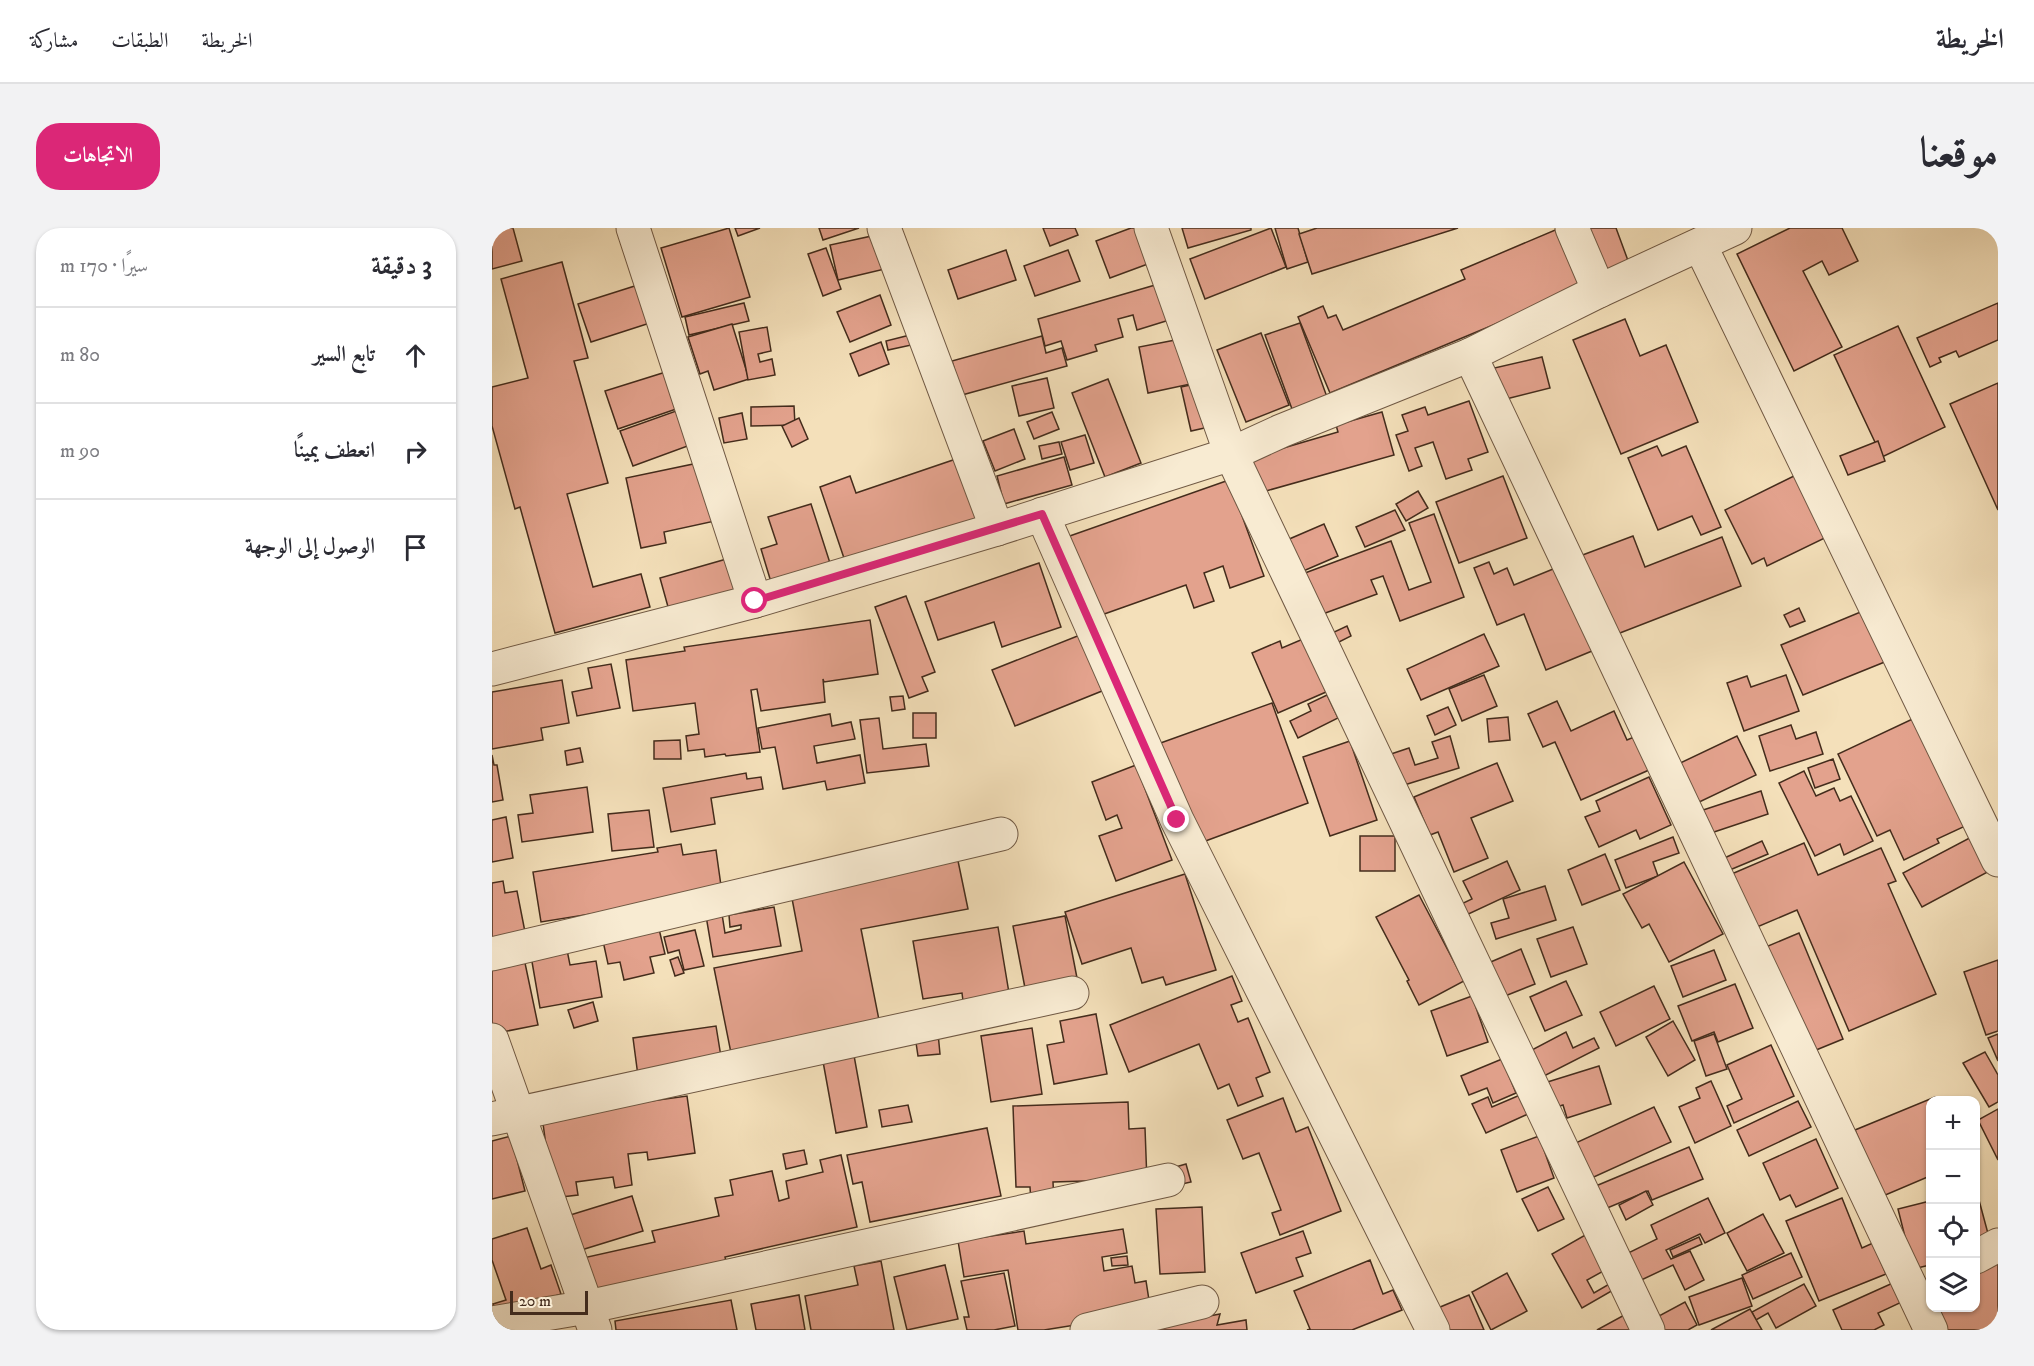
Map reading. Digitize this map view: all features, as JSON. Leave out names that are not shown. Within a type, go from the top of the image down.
[{"type":"street","points":[[633,228],[755,601]]},
{"type":"street","points":[[884,228],[997,529]]},
{"type":"street","points":[[1151,228],[1231,454],[1648,1330]]},
{"type":"street","points":[[1572,228],[1599,291]]},
{"type":"street","points":[[492,669],[755,601],[997,529],[1231,454],[1281,431],[1470,355],[1599,291],[1735,228]]},
{"type":"street","points":[[1700,245],[1998,860]]},
{"type":"street","points":[[1470,355],[1921,1285],[1931,1330]]},
{"type":"street","points":[[1042,514],[1177,820],[1433,1330]]},
{"type":"street","points":[[492,954],[1001,834]]},
{"type":"street","points":[[506,1116],[1072,993]]},
{"type":"street","points":[[492,1040],[506,1116],[591,1319]]},
{"type":"street","points":[[492,1323],[591,1319],[1168,1180]]},
{"type":"street","points":[[1980,1255],[1998,1245]]},
{"type":"street","points":[[1087,1330],[1202,1302]]},
{"type":"building","points":[[492,228],[513,228],[522,261],[492,269]]},
{"type":"building","points":[[729,228],[750,297],[682,317],[661,248]]},
{"type":"building","points":[[735,228],[760,228],[738,236]]},
{"type":"building","points":[[819,228],[859,228],[823,240]]},
{"type":"building","points":[[1043,228],[1075,228],[1078,235],[1050,246]]},
{"type":"building","points":[[1131,228],[1153,228],[1164,258],[1110,278],[1096,241]]},
{"type":"building","points":[[1182,228],[1251,228],[1251,230],[1188,248]]},
{"type":"building","points":[[1271,228],[1286,267],[1205,299],[1190,259]]},
{"type":"building","points":[[1275,228],[1298,228],[1308,262],[1287,269]]},
{"type":"building","points":[[1317,228],[1458,228],[1312,274],[1299,234]]},
{"type":"building","points":[[1560,228],[1587,286],[1330,393],[1298,317],[1323,306],[1328,318],[1336,315],[1343,330],[1465,279],[1461,270]]},
{"type":"building","points":[[1589,228],[1616,228],[1630,266],[1607,275]]},
{"type":"building","points":[[1790,228],[1842,228],[1858,261],[1829,275],[1822,261],[1803,271],[1842,347],[1794,371],[1737,254]]},
{"type":"building","points":[[881,234],[889,268],[838,280],[830,245]]},
{"type":"building","points":[[826,248],[841,289],[823,296],[808,254]]},
{"type":"building","points":[[1006,250],[1016,280],[958,299],[948,270]]},
{"type":"building","points":[[1068,250],[1080,281],[1035,296],[1024,266]]},
{"type":"building","points":[[562,262],[588,358],[574,361],[608,483],[567,494],[593,587],[641,574],[650,607],[555,633],[520,507],[515,509],[492,426],[492,387],[528,378],[501,279]]},
{"type":"building","points":[[1169,281],[1179,317],[1137,330],[1133,315],[1118,319],[1123,337],[1095,345],[1097,351],[1067,360],[1061,341],[1045,346],[1038,319]]},
{"type":"building","points":[[641,284],[653,322],[591,342],[578,304]]},
{"type":"building","points":[[880,295],[891,325],[850,342],[837,312]]},
{"type":"building","points":[[744,303],[749,321],[689,335],[685,317]]},
{"type":"building","points":[[1998,303],[1998,340],[1959,357],[1956,351],[1939,358],[1941,362],[1930,367],[1917,338]]},
{"type":"building","points":[[1625,319],[1640,356],[1666,345],[1698,422],[1621,454],[1573,340]]},
{"type":"building","points":[[1300,323],[1327,397],[1292,409],[1265,335]]},
{"type":"building","points":[[732,324],[749,379],[714,390],[708,371],[700,374],[688,337]]},
{"type":"building","points":[[1898,326],[1945,427],[1882,457],[1834,355]]},
{"type":"building","points":[[767,327],[771,351],[758,354],[760,362],[772,359],[775,375],[748,380],[739,332]]},
{"type":"building","points":[[1261,333],[1289,405],[1246,422],[1217,350]]},
{"type":"building","points":[[914,334],[916,344],[888,350],[886,341]]},
{"type":"building","points":[[1042,336],[1046,353],[1062,348],[1067,366],[962,395],[952,361]]},
{"type":"building","points":[[1191,337],[1200,382],[1148,393],[1139,347]]},
{"type":"building","points":[[881,342],[889,364],[859,376],[850,354]]},
{"type":"building","points":[[1542,357],[1550,388],[1498,401],[1490,369]]},
{"type":"building","points":[[669,371],[682,407],[618,429],[605,391]]},
{"type":"building","points":[[1047,378],[1054,408],[1019,416],[1012,386]]},
{"type":"building","points":[[1108,379],[1141,463],[1105,477],[1072,393]]},
{"type":"building","points":[[1209,381],[1218,425],[1191,431],[1181,387]]},
{"type":"building","points":[[1998,383],[1998,510],[1950,404]]},
{"type":"building","points":[[1469,401],[1488,452],[1468,459],[1472,470],[1446,479],[1433,442],[1415,448],[1422,466],[1409,471],[1396,435],[1408,431],[1402,415],[1425,407],[1428,415]]},
{"type":"building","points":[[794,406],[795,425],[751,426],[751,407]]},
{"type":"building","points":[[676,411],[704,440],[633,466],[620,431]]},
{"type":"building","points":[[1052,412],[1059,429],[1034,439],[1027,422]]},
{"type":"building","points":[[1382,412],[1394,455],[1259,493],[1249,458],[1338,432],[1336,425]]},
{"type":"building","points":[[742,413],[747,439],[724,443],[719,418]]},
{"type":"building","points":[[799,418],[808,439],[792,447],[782,426]]},
{"type":"building","points":[[1014,429],[1025,459],[995,471],[983,441]]},
{"type":"building","points":[[1085,435],[1094,463],[1070,470],[1061,442]]},
{"type":"building","points":[[1878,441],[1885,461],[1848,475],[1840,456]]},
{"type":"building","points":[[1059,442],[1062,454],[1042,459],[1039,446]]},
{"type":"building","points":[[1657,446],[1662,456],[1686,446],[1721,527],[1701,535],[1692,516],[1658,530],[1628,458]]},
{"type":"building","points":[[1064,457],[1072,485],[1004,504],[997,476]]},
{"type":"building","points":[[956,459],[991,522],[848,570],[820,487],[850,476],[856,493]]},
{"type":"building","points":[[703,462],[715,521],[664,532],[666,543],[641,548],[626,478]]},
{"type":"building","points":[[1800,473],[1831,535],[1767,566],[1764,558],[1752,564],[1725,510]]},
{"type":"building","points":[[1503,476],[1527,538],[1459,563],[1436,502]]},
{"type":"building","points":[[1229,480],[1264,576],[1230,588],[1223,566],[1204,573],[1214,601],[1194,608],[1186,585],[1093,618],[1064,538]]},
{"type":"building","points":[[1418,491],[1428,508],[1406,521],[1396,504]]},
{"type":"building","points":[[811,504],[830,563],[771,582],[761,549],[777,544],[768,517]]},
{"type":"building","points":[[1395,510],[1405,530],[1365,547],[1356,527]]},
{"type":"building","points":[[1434,514],[1464,597],[1400,621],[1383,576],[1371,580],[1377,594],[1320,615],[1305,573],[1391,541],[1409,590],[1431,582],[1409,523]]},
{"type":"building","points":[[1324,524],[1338,556],[1301,572],[1287,540]]},
{"type":"building","points":[[1633,536],[1645,567],[1722,537],[1741,586],[1607,638],[1572,559]]},
{"type":"building","points":[[737,556],[747,591],[670,614],[660,578]]},
{"type":"building","points":[[1489,562],[1494,574],[1507,568],[1514,585],[1558,567],[1592,651],[1546,670],[1524,614],[1497,625],[1474,568]]},
{"type":"building","points":[[1039,563],[1061,627],[1002,647],[994,622],[938,640],[925,602]]},
{"type":"building","points":[[906,596],[935,672],[922,677],[928,691],[909,698],[875,607]]},
{"type":"building","points":[[1875,606],[1897,657],[1803,695],[1781,645]]},
{"type":"building","points":[[1799,608],[1805,621],[1790,627],[1784,615]]},
{"type":"building","points":[[870,620],[878,674],[824,682],[823,679],[825,702],[761,711],[757,689],[751,690],[760,752],[705,757],[704,749],[688,751],[686,736],[699,734],[695,703],[633,711],[626,660],[685,651],[684,647]]},
{"type":"building","points":[[1347,626],[1351,636],[1337,643],[1332,633]]},
{"type":"building","points":[[1484,634],[1499,666],[1421,700],[1407,669]]},
{"type":"building","points":[[1080,635],[1102,691],[1015,726],[992,670]]},
{"type":"building","points":[[1303,639],[1326,692],[1278,713],[1252,653],[1280,641],[1282,648]]},
{"type":"building","points":[[611,664],[620,708],[577,716],[572,692],[592,688],[588,668]]},
{"type":"building","points":[[1484,675],[1497,706],[1462,721],[1449,689]]},
{"type":"building","points":[[1786,675],[1799,711],[1744,731],[1727,683],[1747,676],[1751,687]]},
{"type":"building","points":[[562,680],[569,723],[541,728],[543,740],[492,749],[492,692]]},
{"type":"building","points":[[1327,695],[1338,718],[1298,738],[1290,721],[1311,711],[1308,704]]},
{"type":"building","points":[[903,696],[905,709],[892,711],[890,697]]},
{"type":"building","points":[[1557,701],[1571,731],[1614,711],[1627,740],[1634,737],[1649,770],[1581,800],[1555,742],[1543,747],[1528,714]]},
{"type":"building","points":[[1272,703],[1308,803],[1192,846],[1155,745]]},
{"type":"building","points":[[1448,707],[1456,725],[1435,735],[1427,716]]},
{"type":"building","points":[[913,713],[936,713],[936,738],[913,738]]},
{"type":"building","points":[[830,714],[832,726],[851,722],[855,739],[814,746],[817,763],[860,755],[865,783],[827,790],[825,781],[783,789],[775,747],[762,749],[758,728]]},
{"type":"building","points":[[1921,715],[1974,822],[1937,839],[1939,843],[1904,860],[1890,830],[1877,836],[1838,754]]},
{"type":"building","points":[[1508,717],[1510,740],[1489,742],[1487,719]]},
{"type":"building","points":[[879,718],[883,749],[926,744],[929,766],[867,773],[860,720]]},
{"type":"building","points":[[1791,725],[1796,739],[1816,732],[1823,754],[1770,771],[1759,736]]},
{"type":"building","points":[[1450,736],[1459,768],[1401,786],[1391,754],[1409,748],[1415,765],[1438,758],[1432,742]]},
{"type":"building","points":[[1737,736],[1756,775],[1693,805],[1674,766]]},
{"type":"building","points":[[680,740],[681,759],[654,759],[654,741]]},
{"type":"building","points":[[1350,741],[1377,820],[1330,836],[1303,757]]},
{"type":"building","points":[[580,748],[583,762],[567,765],[565,751]]},
{"type":"building","points":[[492,755],[494,765],[497,765],[503,800],[492,802]]},
{"type":"building","points":[[1833,759],[1840,779],[1815,788],[1808,768]]},
{"type":"building","points":[[1497,763],[1513,801],[1471,818],[1488,858],[1454,872],[1438,832],[1430,835],[1414,797]]},
{"type":"building","points":[[1136,765],[1172,860],[1116,881],[1099,836],[1122,828],[1117,815],[1106,820],[1092,782]]},
{"type":"building","points":[[1804,771],[1816,796],[1834,788],[1840,801],[1851,796],[1873,841],[1844,855],[1840,844],[1815,856],[1779,783]]},
{"type":"building","points":[[746,773],[747,779],[761,777],[763,789],[711,798],[715,824],[671,832],[663,788]]},
{"type":"building","points":[[1649,777],[1671,825],[1640,839],[1636,830],[1599,847],[1585,817],[1600,811],[1596,801]]},
{"type":"building","points":[[587,787],[593,832],[522,842],[518,815],[533,813],[530,795]]},
{"type":"building","points":[[1761,791],[1768,814],[1702,836],[1694,813]]},
{"type":"building","points":[[649,810],[654,847],[612,851],[608,814]]},
{"type":"building","points":[[506,817],[513,858],[492,862],[492,820]]},
{"type":"building","points":[[1979,833],[1997,867],[1922,907],[1903,873]]},
{"type":"building","points":[[1360,836],[1395,836],[1395,871],[1360,871]]},
{"type":"building","points":[[1673,837],[1679,853],[1653,862],[1658,876],[1626,888],[1615,860]]},
{"type":"building","points":[[1762,841],[1768,854],[1725,872],[1720,860]]},
{"type":"building","points":[[1804,843],[1818,875],[1881,848],[1896,881],[1888,884],[1936,994],[1849,1031],[1797,910],[1750,930],[1727,876]]},
{"type":"building","points":[[681,844],[683,855],[716,850],[722,893],[541,922],[533,872],[658,852],[657,848]]},
{"type":"building","points":[[1605,854],[1620,890],[1582,905],[1568,870]]},
{"type":"building","points":[[957,856],[968,909],[861,929],[880,1025],[731,1053],[714,968],[802,951],[790,888]]},
{"type":"building","points":[[1507,861],[1520,890],[1462,917],[1457,906],[1472,899],[1463,881]]},
{"type":"building","points":[[1684,862],[1723,934],[1669,962],[1649,924],[1642,928],[1623,894]]},
{"type":"building","points":[[1185,874],[1216,970],[1166,985],[1163,977],[1142,983],[1131,948],[1082,964],[1065,912]]},
{"type":"building","points":[[503,881],[505,893],[517,891],[526,937],[492,944],[492,883]]},
{"type":"building","points":[[1545,886],[1556,920],[1496,939],[1491,923],[1509,918],[1503,899]]},
{"type":"building","points":[[1419,895],[1464,981],[1419,1005],[1407,981],[1409,980],[1376,917]]},
{"type":"building","points":[[774,907],[781,946],[713,957],[706,916],[722,914],[725,933],[741,929],[741,925],[730,927],[729,915]]},
{"type":"building","points":[[1065,916],[1077,978],[1025,988],[1013,926]]},
{"type":"building","points":[[998,927],[1009,993],[963,1001],[962,993],[923,999],[913,941]]},
{"type":"building","points":[[1573,927],[1587,964],[1551,977],[1537,939]]},
{"type":"building","points":[[659,929],[665,954],[650,957],[654,973],[624,980],[620,962],[608,964],[603,941]]},
{"type":"building","points":[[695,930],[704,966],[684,970],[679,950],[668,953],[664,937]]},
{"type":"building","points":[[1799,933],[1843,1039],[1799,1057],[1754,952]]},
{"type":"building","points":[[1521,949],[1535,984],[1500,998],[1486,964]]},
{"type":"building","points":[[567,950],[570,965],[596,961],[602,997],[540,1008],[531,956]]},
{"type":"building","points":[[1714,950],[1726,980],[1683,997],[1671,966]]},
{"type":"building","points":[[678,957],[684,973],[675,976],[670,960]]},
{"type":"building","points":[[1998,960],[1998,1031],[1986,1035],[1964,972]]},
{"type":"building","points":[[525,963],[538,1025],[492,1034],[492,969]]},
{"type":"building","points":[[1232,976],[1242,1001],[1231,1005],[1238,1022],[1248,1018],[1270,1072],[1256,1078],[1263,1096],[1238,1106],[1229,1084],[1218,1089],[1199,1044],[1129,1072],[1110,1025]]},
{"type":"building","points":[[1566,981],[1582,1015],[1545,1031],[1530,997]]},
{"type":"building","points":[[1735,984],[1753,1028],[1718,1042],[1714,1032],[1692,1041],[1678,1006]]},
{"type":"building","points":[[1654,986],[1670,1019],[1616,1046],[1600,1012]]},
{"type":"building","points":[[1472,996],[1488,1042],[1447,1056],[1431,1011]]},
{"type":"building","points":[[593,1002],[598,1021],[574,1028],[568,1010]]},
{"type":"building","points":[[1096,1014],[1107,1074],[1054,1084],[1047,1045],[1064,1042],[1060,1021]]},
{"type":"building","points":[[1673,1021],[1695,1060],[1668,1076],[1646,1037]]},
{"type":"building","points":[[716,1026],[723,1069],[638,1076],[633,1038]]},
{"type":"building","points":[[1032,1028],[1042,1094],[991,1102],[981,1036]]},
{"type":"building","points":[[1566,1032],[1573,1048],[1594,1038],[1599,1048],[1542,1077],[1528,1052]]},
{"type":"building","points":[[938,1033],[940,1054],[918,1056],[915,1036]]},
{"type":"building","points":[[1714,1034],[1727,1069],[1706,1076],[1694,1041]]},
{"type":"building","points":[[1998,1034],[1998,1061],[1988,1038]]},
{"type":"building","points":[[1771,1045],[1794,1096],[1734,1123],[1727,1106],[1742,1099],[1727,1065]]},
{"type":"building","points":[[853,1050],[867,1127],[836,1133],[822,1056]]},
{"type":"building","points":[[1985,1052],[1998,1075],[1998,1102],[1989,1107],[1963,1063]]},
{"type":"building","points":[[1502,1059],[1516,1093],[1493,1103],[1487,1088],[1469,1095],[1461,1076]]},
{"type":"building","points":[[1599,1066],[1611,1104],[1567,1118],[1563,1105],[1550,1109],[1541,1084]]},
{"type":"building","points":[[1711,1081],[1731,1126],[1695,1143],[1679,1107],[1700,1098],[1696,1088]]},
{"type":"building","points":[[1520,1095],[1528,1114],[1486,1133],[1472,1104],[1488,1097],[1492,1107]]},
{"type":"building","points":[[687,1096],[695,1153],[648,1160],[647,1152],[628,1154],[632,1185],[615,1188],[613,1177],[576,1182],[578,1195],[553,1198],[542,1116]]},
{"type":"building","points":[[1283,1098],[1296,1132],[1308,1127],[1341,1211],[1280,1235],[1272,1213],[1281,1210],[1259,1153],[1243,1159],[1227,1120]]},
{"type":"building","points":[[1798,1101],[1811,1127],[1749,1156],[1737,1130]]},
{"type":"building","points":[[1926,1101],[1926,1178],[1883,1196],[1855,1130]]},
{"type":"building","points":[[1128,1102],[1129,1129],[1145,1128],[1147,1182],[1119,1180],[1053,1182],[1054,1202],[1031,1202],[1030,1187],[1016,1187],[1013,1106]]},
{"type":"building","points":[[908,1105],[912,1122],[882,1127],[879,1110]]},
{"type":"building","points":[[1654,1107],[1671,1142],[1585,1181],[1569,1146]]},
{"type":"building","points":[[1998,1109],[1998,1160],[1980,1124],[1980,1119]]},
{"type":"building","points":[[987,1128],[1001,1196],[870,1222],[862,1182],[853,1184],[847,1155]]},
{"type":"building","points":[[511,1136],[525,1191],[492,1199],[492,1141]]},
{"type":"building","points":[[1539,1136],[1554,1178],[1517,1192],[1501,1150]]},
{"type":"building","points":[[1816,1139],[1838,1188],[1796,1207],[1790,1195],[1780,1200],[1763,1163]]},
{"type":"building","points":[[1689,1147],[1703,1179],[1652,1200],[1648,1191],[1600,1211],[1591,1188]]},
{"type":"building","points":[[804,1150],[807,1164],[786,1169],[783,1154]]},
{"type":"building","points":[[841,1155],[857,1227],[725,1257],[728,1269],[592,1299],[583,1258],[655,1242],[652,1231],[719,1216],[715,1198],[733,1195],[730,1180],[772,1171],[779,1201],[789,1198],[786,1181],[823,1172],[820,1160]]},
{"type":"building","points":[[1186,1164],[1191,1182],[1177,1185],[1172,1168]]},
{"type":"building","points":[[1548,1187],[1564,1219],[1538,1231],[1522,1199]]},
{"type":"building","points":[[1646,1191],[1653,1205],[1626,1220],[1619,1205]]},
{"type":"building","points":[[632,1196],[643,1231],[578,1251],[567,1216]]},
{"type":"building","points":[[1708,1198],[1725,1233],[1705,1243],[1700,1234],[1666,1250],[1671,1259],[1690,1251],[1704,1280],[1685,1290],[1673,1265],[1635,1283],[1622,1256],[1657,1239],[1651,1225]]},
{"type":"building","points":[[1842,1198],[1862,1248],[1873,1243],[1886,1274],[1819,1301],[1786,1221]]},
{"type":"building","points":[[1926,1202],[1926,1266],[1913,1269],[1898,1209]]},
{"type":"building","points":[[1980,1204],[1990,1241],[1980,1244]]},
{"type":"building","points":[[1202,1207],[1205,1272],[1160,1274],[1156,1209]]},
{"type":"building","points":[[1763,1214],[1784,1253],[1747,1271],[1727,1233]]},
{"type":"building","points":[[527,1228],[541,1269],[551,1265],[561,1294],[498,1316],[493,1304],[506,1300],[492,1260],[492,1239]]},
{"type":"building","points":[[1123,1229],[1127,1253],[1102,1257],[1104,1271],[1132,1266],[1135,1283],[1146,1281],[1151,1313],[1044,1330],[1018,1330],[1008,1270],[964,1277],[958,1241],[1024,1231],[1026,1244]]},
{"type":"building","points":[[1303,1231],[1311,1253],[1296,1258],[1303,1276],[1256,1293],[1241,1253]]},
{"type":"building","points":[[1587,1234],[1607,1269],[1587,1280],[1594,1293],[1611,1283],[1615,1289],[1582,1308],[1552,1254]]},
{"type":"building","points":[[1699,1237],[1702,1244],[1673,1257],[1670,1250]]},
{"type":"building","points":[[1791,1253],[1802,1277],[1753,1299],[1742,1275]]},
{"type":"building","points":[[1127,1256],[1128,1265],[1112,1266],[1111,1258]]},
{"type":"building","points":[[1370,1260],[1383,1294],[1393,1290],[1402,1310],[1352,1330],[1307,1330],[1310,1329],[1294,1291]]},
{"type":"building","points":[[881,1261],[894,1330],[811,1330],[805,1296],[858,1285],[854,1266]]},
{"type":"building","points":[[1998,1262],[1998,1330],[1937,1330],[1929,1312],[1980,1312],[1980,1264]]},
{"type":"building","points":[[945,1265],[958,1319],[907,1330],[894,1277]]},
{"type":"building","points":[[1004,1273],[1015,1326],[994,1330],[967,1330],[964,1317],[969,1317],[961,1281]]},
{"type":"building","points":[[1507,1273],[1527,1311],[1491,1330],[1472,1292]]},
{"type":"building","points":[[1742,1278],[1752,1306],[1699,1325],[1689,1297]]},
{"type":"building","points":[[1895,1282],[1904,1301],[1878,1313],[1884,1325],[1874,1330],[1842,1330],[1833,1310]]},
{"type":"building","points":[[1804,1284],[1816,1306],[1776,1328],[1768,1313],[1756,1320],[1752,1312]]},
{"type":"building","points":[[1926,1288],[1926,1306],[1919,1291]]},
{"type":"building","points":[[799,1295],[805,1330],[756,1330],[751,1304]]},
{"type":"building","points":[[1469,1295],[1484,1330],[1442,1330],[1433,1310]]},
{"type":"building","points":[[731,1300],[737,1330],[616,1330],[615,1321]]},
{"type":"building","points":[[1685,1302],[1697,1325],[1688,1330],[1663,1330],[1657,1317]]},
{"type":"building","points":[[1750,1309],[1762,1330],[1711,1330]]},
{"type":"building","points":[[1628,1313],[1637,1330],[1597,1330]]},
{"type":"building","points":[[1220,1314],[1217,1325],[1246,1320],[1247,1330],[1135,1330]]},
{"type":"route","points":[[755,601],[1042,514],[1177,820]]}]
